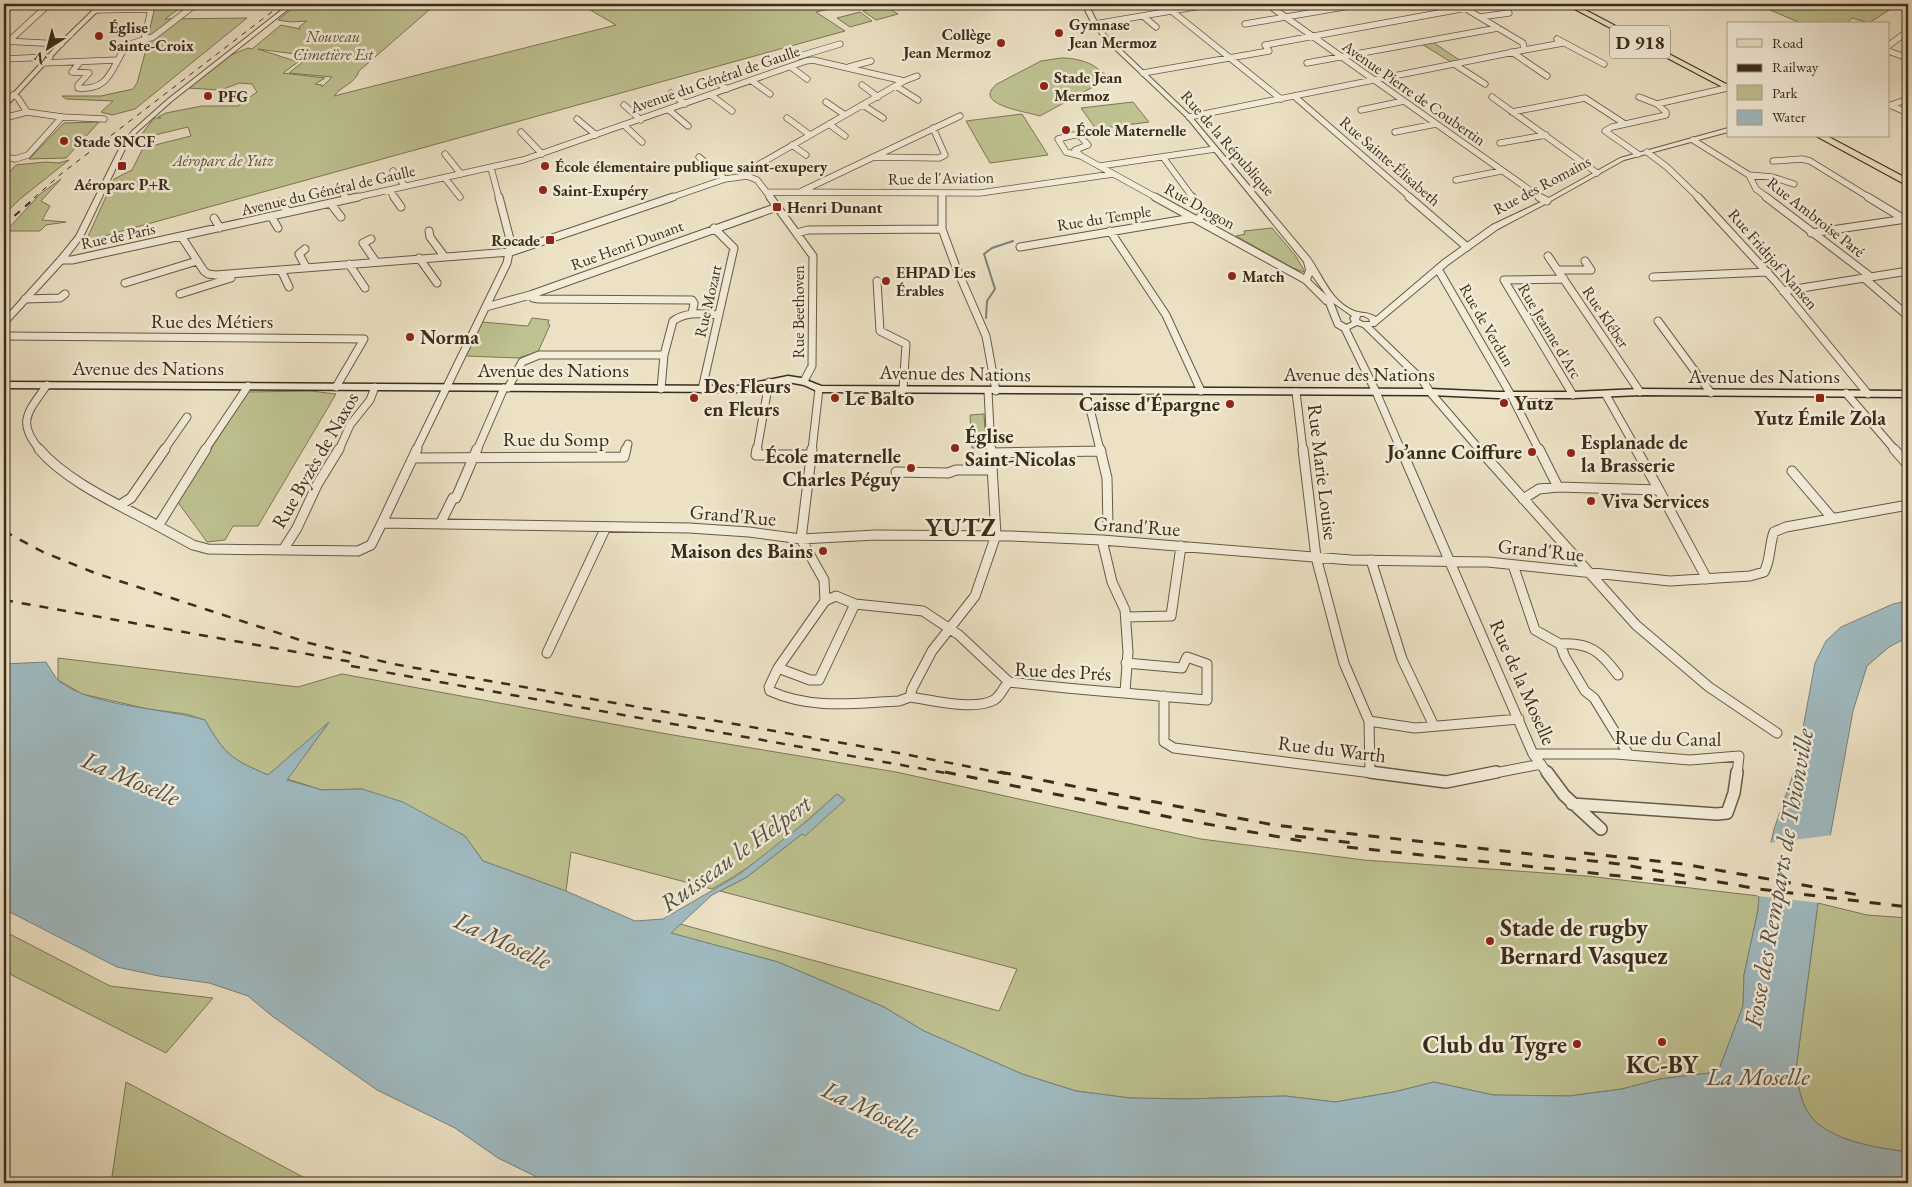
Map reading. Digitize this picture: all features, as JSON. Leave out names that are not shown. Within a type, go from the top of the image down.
[{"type":"main road","name":"D 918","points":[[1569,4],[1727,87]]},
{"type":"main road","points":[[1824,138],[1908,183]]},
{"type":"main road","name":"Avenue des Nations","points":[[4,385],[738,389],[782,380],[804,380]]},
{"type":"main road","points":[[804,380],[819,389]]},
{"type":"main road","name":"Avenue des Nations","points":[[819,389],[1086,392],[1430,392],[1511,395],[1640,392],[1908,394]]},
{"type":"street","points":[[4,6],[102,4]]},
{"type":"street","points":[[4,106],[61,44],[102,4]]},
{"type":"street","points":[[143,9],[147,4]]},
{"type":"street","points":[[80,62],[71,71],[89,73],[78,85],[78,88],[101,86],[127,44],[153,37],[196,4]]},
{"type":"street","points":[[4,322],[61,260],[79,237],[122,150],[134,132],[170,100],[292,4]]},
{"type":"street","name":"Rue de la République","points":[[1084,4],[1095,24],[1106,38],[1189,117],[1307,260],[1318,280],[1341,307],[1358,320]]},
{"type":"street","points":[[1163,4],[1281,99]]},
{"type":"street","points":[[1095,24],[1212,4]]},
{"type":"street","name":"Avenue Pierre de Coubertin","points":[[1267,4],[1547,201]]},
{"type":"street","points":[[1245,24],[1361,4]]},
{"type":"street","points":[[1458,4],[1523,43],[1524,50]]},
{"type":"street","points":[[7,41],[48,5]]},
{"type":"street","points":[[1144,73],[1269,51],[1265,45],[1466,8]]},
{"type":"street","points":[[96,10],[152,10],[144,40]]},
{"type":"street","points":[[1480,17],[1510,13]]},
{"type":"street","points":[[1142,16],[1156,27]]},
{"type":"street","points":[[1306,63],[1498,28]]},
{"type":"street","points":[[1890,44],[1908,31]]},
{"type":"street","points":[[1557,39],[1604,64]]},
{"type":"street","points":[[7,41],[61,44]]},
{"type":"street","points":[[1189,117],[1564,43]]},
{"type":"street","points":[[800,56],[840,44]]},
{"type":"street","points":[[1512,52],[1547,76]]},
{"type":"street","points":[[1890,52],[1908,58]]},
{"type":"street","name":"Avenue du Général de Gaulle","points":[[792,54],[904,81]]},
{"type":"street","points":[[4,59],[50,57]]},
{"type":"street","points":[[43,64],[117,60]]},
{"type":"street","name":"Avenue du Général de Gaulle","points":[[180,236],[492,168],[542,154],[813,60]]},
{"type":"street","points":[[848,68],[870,60]]},
{"type":"street","points":[[1454,64],[1485,84]]},
{"type":"street","points":[[791,67],[807,79]]},
{"type":"street","points":[[757,68],[768,75]]},
{"type":"street","points":[[180,236],[208,274],[243,273],[510,252],[725,179],[747,176],[753,168],[792,145],[904,81],[917,76]]},
{"type":"street","points":[[714,80],[727,89]]},
{"type":"street","points":[[752,81],[770,94]]},
{"type":"street","points":[[862,86],[878,97]]},
{"type":"street","points":[[896,86],[918,100]]},
{"type":"street","points":[[1657,104],[1727,88]]},
{"type":"street","points":[[671,93],[685,104]]},
{"type":"street","points":[[13,95],[18,98],[27,112]]},
{"type":"street","points":[[711,95],[732,111]]},
{"type":"street","name":"Rue Sainte-Élisabeth","points":[[1294,96],[1467,247]]},
{"type":"street","points":[[1492,97],[1597,173]]},
{"type":"street","points":[[1512,112],[1585,98],[1624,124]]},
{"type":"street","points":[[1638,154],[1605,131],[1612,127],[1666,115],[1663,108],[1657,104],[1639,98]]},
{"type":"street","points":[[1890,106],[1908,99]]},
{"type":"street","points":[[1361,110],[1404,101]]},
{"type":"street","points":[[826,102],[845,115]]},
{"type":"street","points":[[624,105],[641,120]]},
{"type":"street","points":[[863,105],[882,118]]},
{"type":"street","points":[[1890,106],[1908,114]]},
{"type":"street","points":[[669,110],[688,126]]},
{"type":"street","points":[[4,118],[27,112],[62,117],[104,119]]},
{"type":"street","points":[[800,192],[960,116]]},
{"type":"street","points":[[4,157],[15,160],[28,155],[62,117]]},
{"type":"street","points":[[787,118],[810,135]]},
{"type":"street","points":[[577,119],[596,135]]},
{"type":"street","points":[[829,124],[845,136]]},
{"type":"street","points":[[1395,132],[1436,124]]},
{"type":"street","points":[[624,126],[642,142]]},
{"type":"street","points":[[871,158],[938,158],[945,155],[933,128]]},
{"type":"street","name":"Rue des Romains","points":[[1358,320],[1370,325],[1372,318],[1391,309],[1438,269],[1495,227],[1547,201],[1622,159],[1727,130]]},
{"type":"street","points":[[521,132],[542,154]]},
{"type":"street","name":"Rue Drogon","points":[[1081,156],[1075,150],[1088,145],[1080,136],[1074,134],[1058,139],[1066,152],[1081,156],[1307,278]]},
{"type":"street","points":[[1500,143],[1546,135]]},
{"type":"street","name":"Rue Ambroise Paré","points":[[1692,140],[1749,175],[1772,177],[1794,184]]},
{"type":"street","points":[[792,145],[806,155]]},
{"type":"street","points":[[1099,166],[1215,149]]},
{"type":"street","name":"Rue Fridtjof Nansen","points":[[1648,152],[1692,191],[1768,272],[1868,394]]},
{"type":"street","points":[[445,154],[461,174]]},
{"type":"street","points":[[699,157],[725,179]]},
{"type":"street","points":[[1162,157],[1204,213],[1203,216],[1195,219]]},
{"type":"street","points":[[1773,161],[1802,159],[1810,161],[1906,219]]},
{"type":"street","points":[[47,385],[28,414],[25,425],[29,439],[55,464],[78,482],[198,547],[218,550],[365,551],[370,548],[446,387],[508,263],[511,243],[492,168]]},
{"type":"street","points":[[393,171],[405,186]]},
{"type":"street","points":[[1456,180],[1502,171]]},
{"type":"street","name":"Rue de l'Aviation","points":[[767,192],[980,193],[1113,174]]},
{"type":"street","name":"Rue Ambroise Paré","points":[[1749,175],[1756,189],[1867,277],[1908,316]]},
{"type":"street","name":"Rue Beethoven","points":[[747,176],[756,180],[767,192],[812,256],[812,366],[804,380]]},
{"type":"street","points":[[1467,177],[1476,184]]},
{"type":"street","points":[[445,178],[460,197]]},
{"type":"street","points":[[338,186],[346,200]]},
{"type":"street","points":[[389,190],[401,207]]},
{"type":"street","points":[[906,699],[932,651],[975,596],[996,536],[991,453],[992,391],[986,336],[956,267],[942,229],[942,193]]},
{"type":"street","points":[[280,202],[288,212]]},
{"type":"street","points":[[330,203],[341,218]]},
{"type":"street","name":"Rue Henri Dunant","points":[[486,307],[530,295],[778,206]]},
{"type":"street","points":[[271,216],[278,228]]},
{"type":"street","points":[[214,218],[220,228]]},
{"type":"street","name":"Rue du Temple","points":[[1020,246],[1195,219]]},
{"type":"street","points":[[1812,233],[1906,219]]},
{"type":"street","name":"Rue Mozart","points":[[702,389],[734,248],[714,228]]},
{"type":"street","points":[[797,233],[808,230],[942,229]]},
{"type":"street","points":[[429,231],[430,236],[444,256]]},
{"type":"street","points":[[1110,231],[1166,315],[1201,391]]},
{"type":"street","name":"Rue de Paris","points":[[61,260],[72,260],[180,236]]},
{"type":"street","points":[[372,239],[363,243],[376,262]]},
{"type":"street","points":[[305,249],[299,254],[306,268]]},
{"type":"street","name":"Rue Kléber","points":[[1548,256],[1640,392]]},
{"type":"street","points":[[419,258],[437,283]]},
{"type":"street","points":[[1307,260],[1310,270],[1307,278]]},
{"type":"street","points":[[125,284],[197,261]]},
{"type":"street","points":[[1558,270],[1591,270],[1584,261]]},
{"type":"street","points":[[350,264],[365,288]]},
{"type":"street","name":"Rue de Verdun","points":[[1438,269],[1511,395]]},
{"type":"street","points":[[281,270],[289,287]]},
{"type":"street","points":[[1783,291],[1908,271]]},
{"type":"street","points":[[1653,277],[1768,272]]},
{"type":"street","points":[[180,294],[243,273]]},
{"type":"street","points":[[1307,278],[1318,280]]},
{"type":"street","points":[[1307,278],[1330,304],[1337,310],[1358,320],[1423,381],[1436,402],[1636,625],[1709,687],[1776,733]]},
{"type":"street","name":"Rue Jeanne d'Arc","points":[[1564,279],[1504,280],[1573,395]]},
{"type":"street","points":[[877,281],[880,331],[884,335],[902,340],[906,344],[903,390]]},
{"type":"street","points":[[25,299],[60,298],[65,294]]},
{"type":"street","points":[[530,295],[533,298],[539,299],[692,300],[694,303],[692,314]]},
{"type":"street","points":[[1330,304],[1338,324],[1345,328],[1376,392]]},
{"type":"street","points":[[1345,328],[1358,320],[1362,313],[1372,318]]},
{"type":"street","points":[[662,389],[664,355],[673,321],[681,315],[719,314]]},
{"type":"street","points":[[1658,321],[1712,393]]},
{"type":"street","name":"Rue des Métiers","points":[[4,336],[364,339],[336,387]]},
{"type":"street","points":[[475,457],[506,388],[520,363],[530,357],[539,355],[664,355]]},
{"type":"street","points":[[769,382],[756,455],[811,455]]},
{"type":"street","points":[[158,526],[172,501],[248,386]]},
{"type":"street","name":"Rue Byzès de Naxos","points":[[284,550],[297,528],[317,485],[336,456],[350,425],[370,400],[375,387]]},
{"type":"street","points":[[819,389],[801,539],[824,580],[825,601]]},
{"type":"street","points":[[1086,392],[1107,478],[1107,536],[1112,582],[1125,610],[1126,617],[1128,652],[1125,692]]},
{"type":"street","name":"Rue Marie Louise","points":[[1296,392],[1316,558],[1344,663],[1369,721]]},
{"type":"street","name":"Rue de la Moselle","points":[[1376,392],[1533,754],[1572,804],[1601,829]]},
{"type":"street","points":[[1606,394],[1707,579]]},
{"type":"street","points":[[1846,394],[1908,465]]},
{"type":"street","points":[[1511,395],[1558,487]]},
{"type":"street","points":[[120,505],[131,498],[187,417]]},
{"type":"street","name":"Rue du Somp","points":[[413,458],[624,457],[628,444]]},
{"type":"street","points":[[991,453],[1101,451]]},
{"type":"street","name":"Rue du Somp","points":[[440,524],[453,498],[456,498],[475,457]]},
{"type":"street","points":[[896,472],[948,473],[956,470],[992,470]]},
{"type":"street","points":[[1792,472],[1832,518],[1908,505]]},
{"type":"street","points":[[1522,498],[1540,490],[1558,487],[1659,490]]},
{"type":"street","name":"Grand'Rue","points":[[382,523],[689,528],[749,532],[801,539],[876,535],[1107,536],[1181,546],[1316,558],[1513,564],[1656,580],[1750,576],[1764,572],[1768,565],[1771,540],[1774,532],[1796,524],[1832,518]]},
{"type":"street","points":[[547,653],[606,526]]},
{"type":"street","points":[[1126,617],[1171,616],[1181,546]]},
{"type":"street","points":[[1371,560],[1402,659],[1434,726]]},
{"type":"street","points":[[1513,564],[1535,630],[1560,644],[1574,642],[1591,647],[1604,655],[1618,675]]},
{"type":"street","points":[[855,604],[842,626],[828,664],[818,680],[810,680],[778,668],[825,601],[836,596],[855,604],[923,611],[969,643],[1008,682]]},
{"type":"street","points":[[1560,644],[1565,657],[1585,691],[1594,698],[1628,755]]},
{"type":"street","name":"Rue des Prés","points":[[778,668],[767,693],[808,704],[825,706],[906,699],[982,703],[994,700],[1001,694],[1008,682],[1082,691],[1125,692],[1207,700],[1207,664],[1187,657],[1182,668],[1126,663]]},
{"type":"street","name":"Rue du Warth","points":[[1164,696],[1164,742],[1174,748],[1446,782],[1541,764]]},
{"type":"street","points":[[1370,773],[1369,721],[1415,728],[1519,719]]},
{"type":"street","name":"Rue du Canal","points":[[1533,754],[1628,755],[1690,760],[1739,756],[1737,775],[1727,813],[1717,814],[1572,804]]},
{"type":"green space","points":[[154,4],[185,4],[165,19],[247,18],[135,109],[112,115],[101,112],[113,101],[66,99],[62,96],[101,96],[133,89],[137,83],[148,42],[149,17]]},
{"type":"green space","name":"Aéroparc de Yutz","points":[[298,4],[436,4],[359,71],[355,79],[334,96],[616,25],[580,4],[851,4],[816,12],[845,31],[86,241],[114,179],[132,170],[143,148],[191,136],[188,127],[138,139],[154,118],[161,118],[158,117],[166,113],[202,106],[238,106],[257,92],[252,84],[239,83],[221,90],[187,88],[224,58],[248,48],[252,49],[281,25],[300,29],[299,27],[307,21],[290,22],[278,20]],"holes":[[[258,49],[310,56],[289,73],[332,77],[322,87],[322,85],[315,84],[325,78],[283,73],[298,62]]]},
{"type":"green space","points":[[1756,4],[1897,5],[1871,22],[1852,18],[1848,22],[1798,22]]},
{"type":"green space","points":[[885,6],[898,14],[876,20],[863,11]]},
{"type":"green space","points":[[860,12],[872,21],[850,27],[837,18]]},
{"type":"green space","points":[[1431,41],[1461,61],[1451,62],[1420,43]]},
{"type":"green space","name":"Stade Jean Mermoz","points":[[1061,58],[1086,62],[1111,77],[1040,116],[1014,110],[996,102],[991,97],[991,91],[997,84],[1041,61]]},
{"type":"green space","points":[[1133,102],[1149,122],[1096,129],[1081,108]]},
{"type":"green space","points":[[1022,114],[1048,155],[990,163],[966,121]]},
{"type":"green space","name":"Stade SNCF","points":[[99,122],[66,158],[29,159],[64,123]]},
{"type":"green space","points":[[69,160],[20,199],[4,215],[4,178],[16,165],[45,162],[59,163]]},
{"type":"green space","points":[[61,179],[41,201],[50,206],[42,220],[66,222],[46,225],[40,231],[4,231],[40,194]]},
{"type":"green space","points":[[1272,228],[1295,255],[1304,272],[1293,268],[1236,236],[1245,234],[1244,231]]},
{"type":"green space","points":[[532,318],[549,320],[548,324],[550,325],[538,352],[518,358],[466,356],[482,322],[528,326]]},
{"type":"green space","points":[[311,391],[336,394],[258,526],[233,526],[225,540],[207,542],[177,501],[248,392]]},
{"type":"green space","points":[[984,414],[986,448],[972,448],[970,415]]},
{"type":"green space","points":[[58,658],[298,687],[342,674],[667,734],[896,772],[1201,839],[1364,860],[1587,876],[1759,896],[1758,910],[1744,975],[1743,1006],[1718,1072],[1660,1079],[1622,1089],[1569,1096],[1493,1095],[1434,1082],[1394,1092],[1335,1102],[1285,1096],[1188,1099],[1130,1098],[1076,1091],[1022,1074],[924,1031],[884,1007],[778,962],[670,933],[680,924],[999,1011],[1017,969],[720,891],[747,877],[845,800],[837,794],[761,858],[712,889],[571,852],[566,891],[483,861],[465,836],[362,789],[322,790],[287,779],[327,725],[268,775],[245,765],[230,755],[218,741],[205,720],[186,714],[148,709],[82,694],[58,680]]},
{"type":"green space","points":[[1818,903],[1867,915],[1908,918],[1908,1152],[1854,1142],[1840,1137],[1817,1123],[1803,1104],[1796,1069]]},
{"type":"green space","points":[[4,931],[110,986],[213,998],[166,1053],[4,971]]},
{"type":"green space","points":[[126,1082],[314,1183],[111,1183]]},
{"type":"water","points":[[1908,601],[1908,637],[1889,647],[1867,666],[1853,711],[1818,903],[1796,1069],[1803,1104],[1817,1123],[1828,1131],[1854,1142],[1908,1152],[1908,1183],[549,1183],[498,1158],[455,1128],[377,1090],[272,1016],[248,996],[209,983],[159,976],[117,967],[4,909],[4,664],[46,662],[59,681],[73,690],[109,702],[205,720],[218,741],[230,755],[245,765],[268,775],[329,722],[287,780],[322,790],[362,789],[403,802],[465,836],[483,861],[566,891],[635,921],[663,919],[737,876],[807,821],[837,794],[845,800],[805,836],[802,834],[747,877],[712,895],[671,933],[778,962],[884,1007],[924,1031],[1022,1074],[1076,1091],[1130,1098],[1188,1099],[1285,1096],[1335,1102],[1394,1092],[1434,1082],[1493,1095],[1569,1096],[1622,1089],[1660,1079],[1718,1072],[1743,1006],[1744,975],[1758,910],[1759,896],[1774,829],[1796,766],[1815,663],[1826,641],[1841,627],[1893,604]]},
{"type":"pier","points":[[1833,835],[1821,903],[1757,896],[1768,843]]},
{"type":"waterway","name":"Ruisseau le Helpert","points":[[986,318],[987,301],[995,289],[984,254],[992,248],[1013,241]]},
{"type":"railway","points":[[34,198],[61,174],[282,4]]},
{"type":"railway","points":[[4,225],[36,197]]},
{"type":"railway","points":[[4,531],[43,552],[95,573],[309,643],[393,664],[888,751],[1007,774]]},
{"type":"railway","points":[[4,600],[358,663]]},
{"type":"railway","points":[[351,666],[951,774]]},
{"type":"railway","points":[[945,772],[1179,819],[1302,841]]},
{"type":"railway","points":[[1000,772],[1274,825],[1619,864],[1758,889],[1908,907]]},
{"type":"railway","points":[[1295,836],[1354,843]]},
{"type":"railway","points":[[1347,847],[1695,884]]},
{"type":"railway","points":[[1584,853],[1683,864],[1865,896]]},
{"type":"place","name":"Gymnase Jean Mermoz","points":[[1059,33]]},
{"type":"place","name":"Église Sainte-Croix","points":[[99,36]]},
{"type":"place","name":"Collège Jean Mermoz","points":[[1001,43]]},
{"type":"place","name":"Stade Jean Mermoz","points":[[1044,86]]},
{"type":"place","name":"PFG","points":[[208,96]]},
{"type":"place","name":"École Maternelle","points":[[1066,130]]},
{"type":"place","name":"Stade SNCF","points":[[64,141]]},
{"type":"place","name":"Aéroparc P+R","points":[[122,166]]},
{"type":"place","name":"École élementaire publique saint-exupery","points":[[545,166]]},
{"type":"place","name":"Saint-Exupéry","points":[[543,190]]},
{"type":"place","name":"Henri Dunant","points":[[777,207]]},
{"type":"place","name":"Rocade","points":[[550,240]]},
{"type":"place","name":"Match","points":[[1232,276]]},
{"type":"place","name":"EHPAD Les Érables","points":[[886,281]]},
{"type":"place","name":"Norma","points":[[410,337]]},
{"type":"place","name":"Des Fleurs en Fleurs","points":[[694,398]]},
{"type":"place","name":"Le Balto","points":[[835,398]]},
{"type":"place","name":"Yutz Émile Zola","points":[[1820,398]]},
{"type":"place","name":"Yutz","points":[[1504,403]]},
{"type":"place","name":"Caisse d'Épargne","points":[[1230,404]]},
{"type":"place","name":"Église Saint-Nicolas","points":[[955,448]]},
{"type":"place","name":"Jo’anne Coiffure","points":[[1532,452]]},
{"type":"place","name":"Esplanade de la Brasserie","points":[[1571,453]]},
{"type":"place","name":"École maternelle Charles Péguy","points":[[911,468]]},
{"type":"place","name":"Viva Services","points":[[1591,501]]},
{"type":"place","name":"Maison des Bains","points":[[823,551]]},
{"type":"place","name":"Stade de rugby Bernard Vasquez","points":[[1490,941]]},
{"type":"place","name":"KC-BY","points":[[1662,1042]]},
{"type":"place","name":"Club du Tygre","points":[[1577,1044]]},
{"type":"district","name":"YUTZ","points":[[961,527]]},
{"type":"park label","name":"Nouveau Cimetière Est","points":[[333,45]]},
{"type":"water label","name":"La Moselle","points":[[131,778]]},
{"type":"water label","name":"Fosse des Remparts de Thionville","points":[[1778,878]]},
{"type":"water label","name":"La Moselle","points":[[503,940]]},
{"type":"water label","name":"La Moselle","points":[[1758,1076]]},
{"type":"water label","name":"La Moselle","points":[[871,1109]]}]
